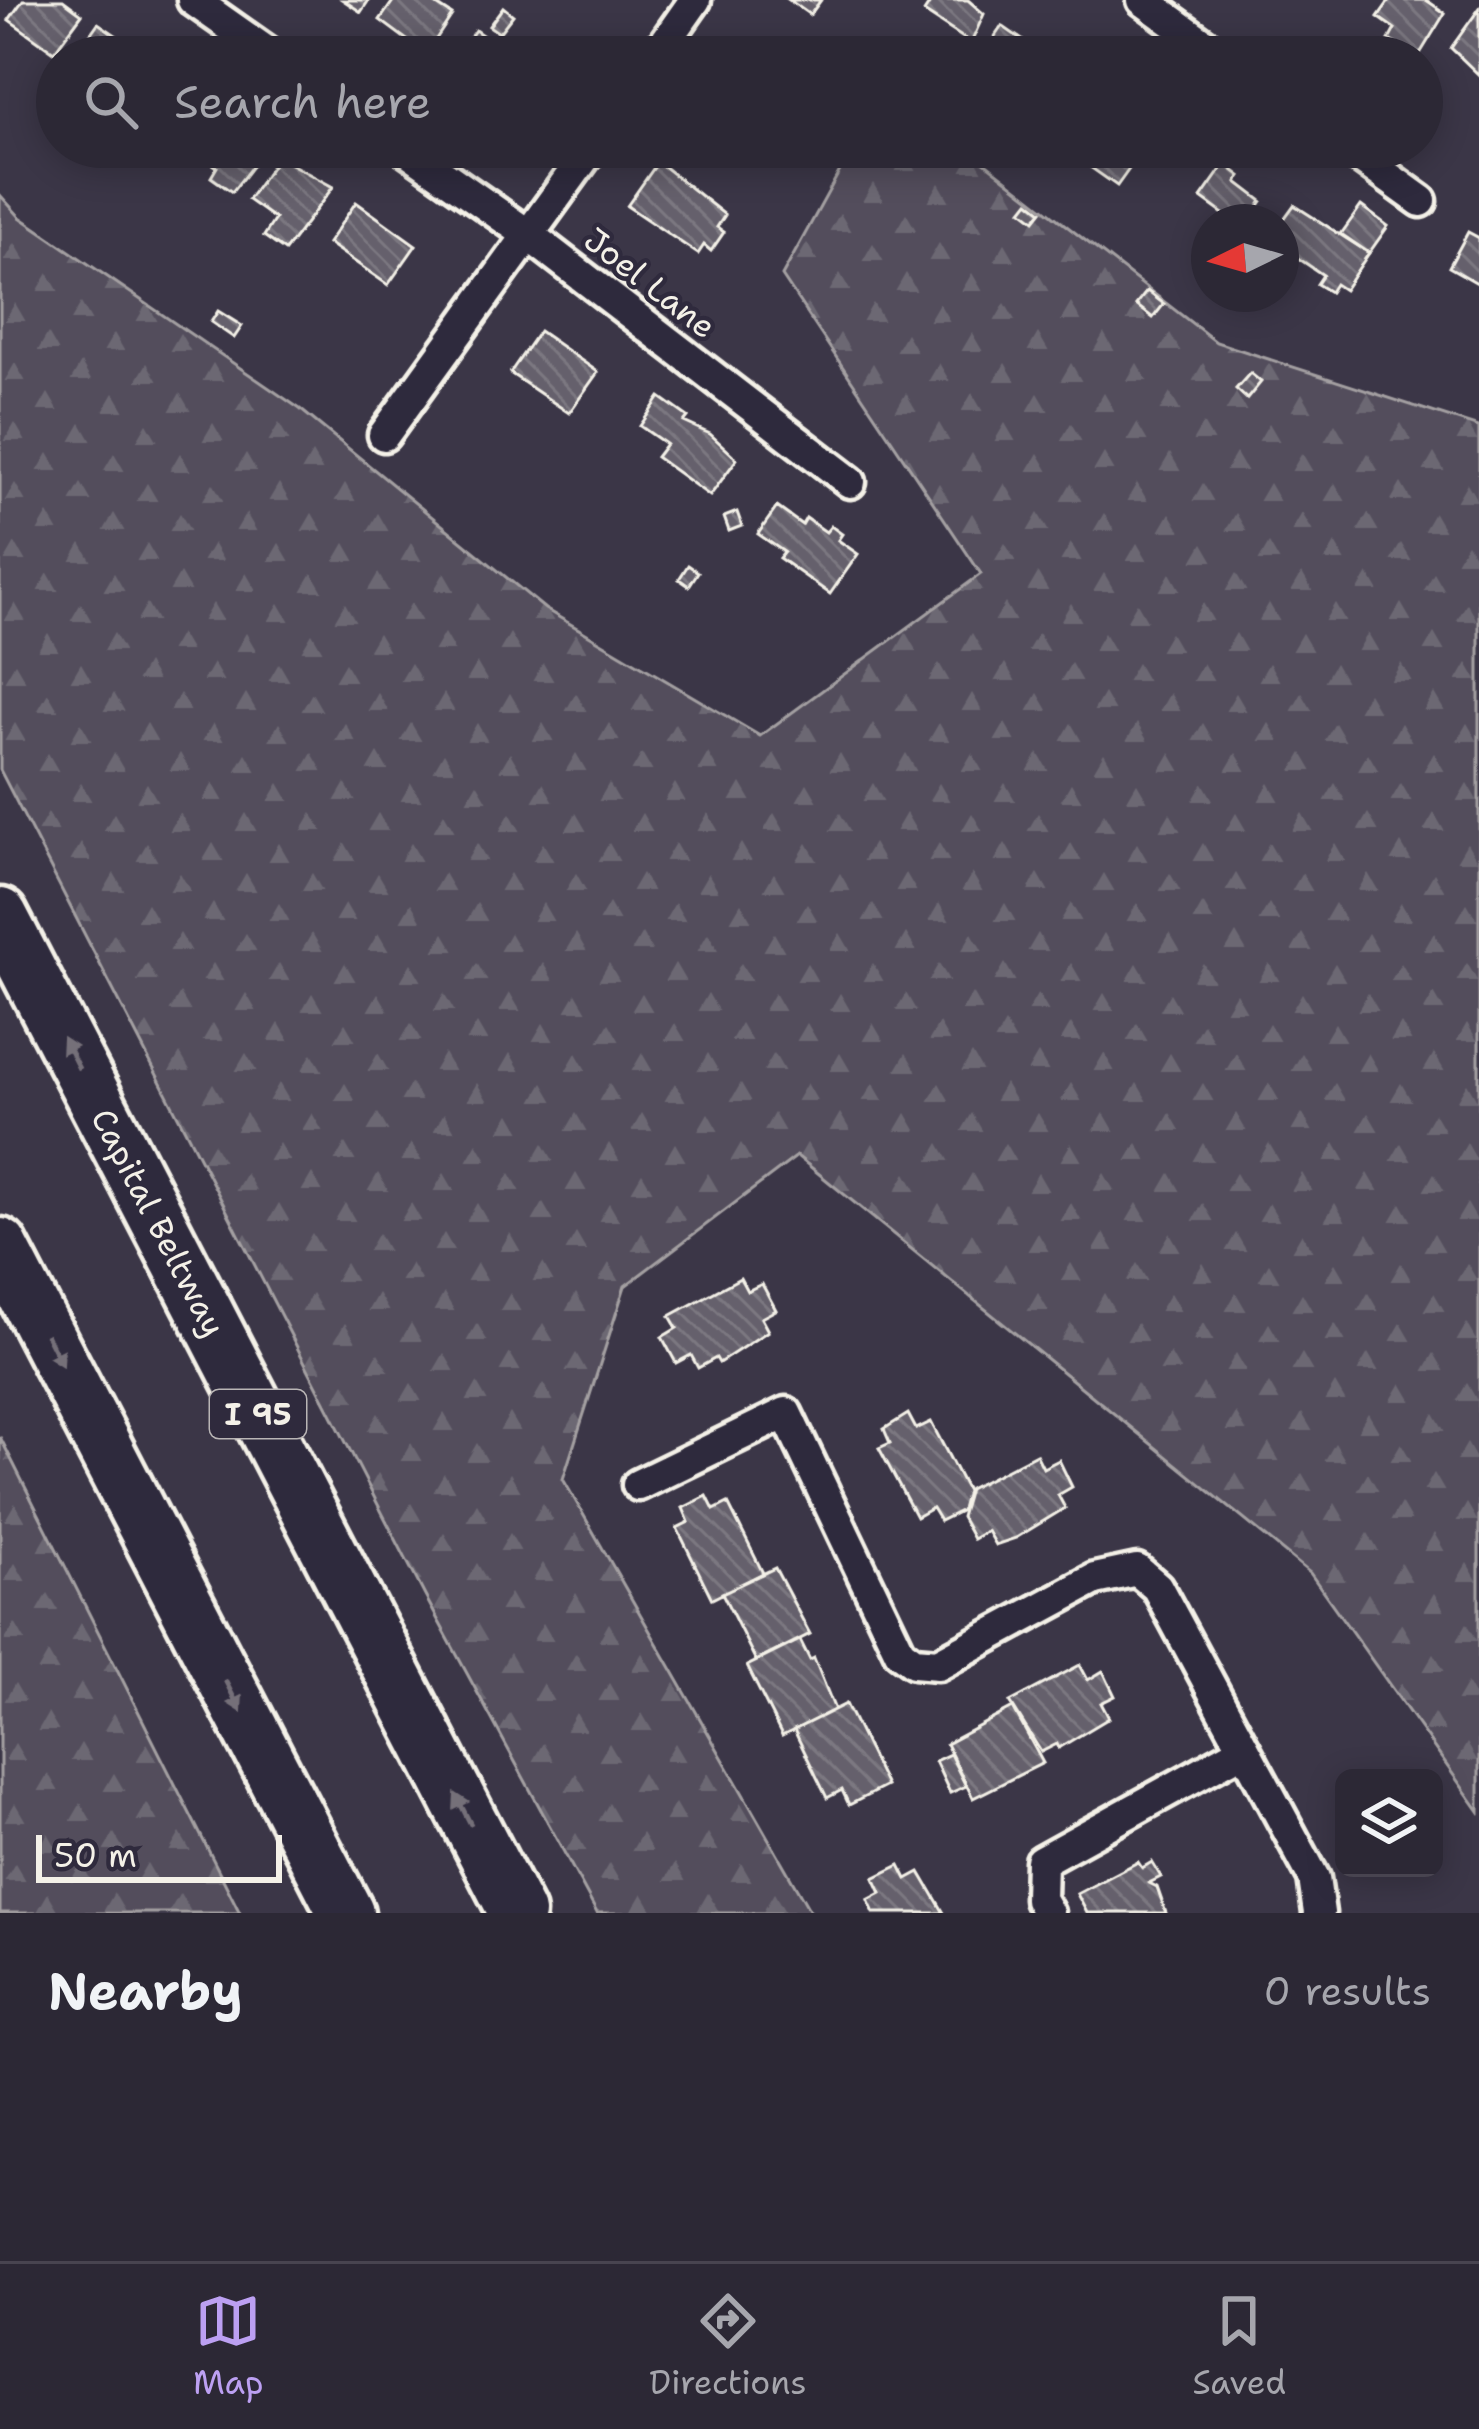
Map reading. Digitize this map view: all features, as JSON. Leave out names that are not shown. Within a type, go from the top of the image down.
[{"type":"highway","name":"Capital Beltway","points":[[0,916],[517,1913]]},
{"type":"highway","points":[[0,1246],[346,1913]]},
{"type":"street","points":[[193,0],[244,36]]},
{"type":"street","points":[[670,36],[695,0]]},
{"type":"street","points":[[1143,0],[1193,36]]},
{"type":"street","name":"Joel Lane","points":[[433,168],[530,236],[850,482]]},
{"type":"street","points":[[384,435],[577,168]]},
{"type":"street","points":[[1375,168],[1421,202]]},
{"type":"street","points":[[638,1485],[786,1413],[900,1652],[914,1662],[938,1664],[1095,1579],[1137,1570],[1156,1587],[1314,1878],[1319,1913]]},
{"type":"street","points":[[1048,1913],[1040,1899],[1041,1862],[1244,1749]]},
{"type":"green space","points":[[841,168],[992,168],[1216,342],[1479,427],[1479,1811],[1310,1573],[797,1156],[625,1286],[563,1479],[811,1913],[597,1913],[425,1596],[0,770],[0,195],[20,217],[300,409],[545,609],[760,736],[981,574],[782,276]]},
{"type":"green space","points":[[0,1437],[240,1913],[0,1913]]},
{"type":"building","points":[[23,0],[63,0],[82,14],[66,36],[36,39],[9,20]]},
{"type":"building","points":[[343,0],[369,0],[361,12]]},
{"type":"building","points":[[394,0],[429,0],[452,15],[438,36],[402,36],[380,20]]},
{"type":"building","points":[[789,0],[821,0],[810,15]]},
{"type":"building","points":[[932,0],[968,0],[984,14],[974,36],[960,36],[924,12]]},
{"type":"building","points":[[1390,0],[1426,0],[1445,13],[1431,36],[1391,36],[1395,29],[1378,17]]},
{"type":"building","points":[[503,7],[513,15],[499,33],[489,26]]},
{"type":"building","points":[[1479,9],[1479,75],[1451,48]]},
{"type":"building","points":[[98,23],[117,36],[89,36]]},
{"type":"building","points":[[1002,26],[1016,36],[995,36]]},
{"type":"building","points":[[216,168],[251,168],[232,192],[211,177]]},
{"type":"building","points":[[270,168],[298,168],[333,187],[285,251],[264,236],[275,219],[248,200]]},
{"type":"building","points":[[654,168],[666,168],[725,215],[717,227],[724,232],[711,251],[704,245],[698,254],[627,206]]},
{"type":"building","points":[[1092,168],[1130,168],[1117,186]]},
{"type":"building","points":[[1222,168],[1241,176],[1237,182],[1262,201],[1260,204],[1209,204],[1201,198]]},
{"type":"building","points":[[1029,201],[1042,211],[1035,220],[1022,210]]},
{"type":"building","points":[[356,202],[416,245],[388,285],[328,243]]},
{"type":"building","points":[[1361,206],[1388,226],[1369,253],[1341,234]]},
{"type":"building","points":[[1299,208],[1369,253],[1344,290],[1335,284],[1330,292],[1317,284],[1323,275],[1299,259]]},
{"type":"building","points":[[1468,232],[1479,238],[1479,284],[1449,267]]},
{"type":"building","points":[[1147,291],[1164,304],[1153,318],[1136,305]]},
{"type":"building","points":[[218,311],[242,326],[234,338],[211,322]]},
{"type":"building","points":[[539,331],[598,372],[569,413],[510,373]]},
{"type":"building","points":[[1250,373],[1261,382],[1247,399],[1236,389]]},
{"type":"building","points":[[660,397],[688,417],[684,422],[710,434],[737,459],[710,496],[656,457],[666,444],[640,426]]},
{"type":"building","points":[[777,507],[802,525],[806,518],[826,532],[831,526],[842,534],[838,540],[858,554],[830,594],[779,558],[784,552],[758,534]]},
{"type":"building","points":[[737,512],[742,526],[729,531],[724,517]]},
{"type":"building","points":[[688,565],[698,572],[689,586],[679,579]]},
{"type":"building","points":[[740,1278],[747,1291],[762,1284],[776,1310],[761,1318],[768,1331],[719,1363],[716,1358],[698,1368],[691,1355],[676,1363],[662,1337],[677,1328],[670,1316]]},
{"type":"building","points":[[908,1414],[916,1429],[931,1422],[967,1491],[962,1510],[940,1521],[932,1508],[916,1517],[879,1448],[890,1443],[884,1429]]},
{"type":"building","points":[[1036,1454],[1043,1468],[1059,1460],[1072,1487],[1058,1495],[1065,1508],[1016,1538],[995,1545],[987,1531],[973,1539],[961,1517],[969,1489]]},
{"type":"building","points":[[707,1496],[714,1510],[728,1503],[763,1573],[712,1599],[677,1528],[689,1522],[683,1508]]},
{"type":"building","points":[[775,1568],[810,1634],[756,1661],[722,1593]]},
{"type":"building","points":[[800,1640],[810,1660],[814,1658],[835,1710],[782,1736],[747,1666]]},
{"type":"building","points":[[1080,1665],[1088,1680],[1103,1671],[1115,1696],[1101,1703],[1109,1718],[1059,1748],[1057,1744],[1041,1752],[1010,1702]]},
{"type":"building","points":[[846,1704],[886,1786],[849,1805],[842,1790],[827,1798],[794,1730]]},
{"type":"building","points":[[1013,1708],[1043,1763],[973,1798],[946,1744]]},
{"type":"building","points":[[950,1754],[966,1786],[950,1793],[935,1761]]},
{"type":"building","points":[[1138,1862],[1142,1868],[1152,1862],[1161,1877],[1149,1883],[1157,1887],[1166,1913],[1087,1913],[1077,1894]]},
{"type":"building","points":[[900,1865],[907,1879],[920,1872],[944,1913],[874,1913],[868,1900],[881,1893],[874,1878]]}]
